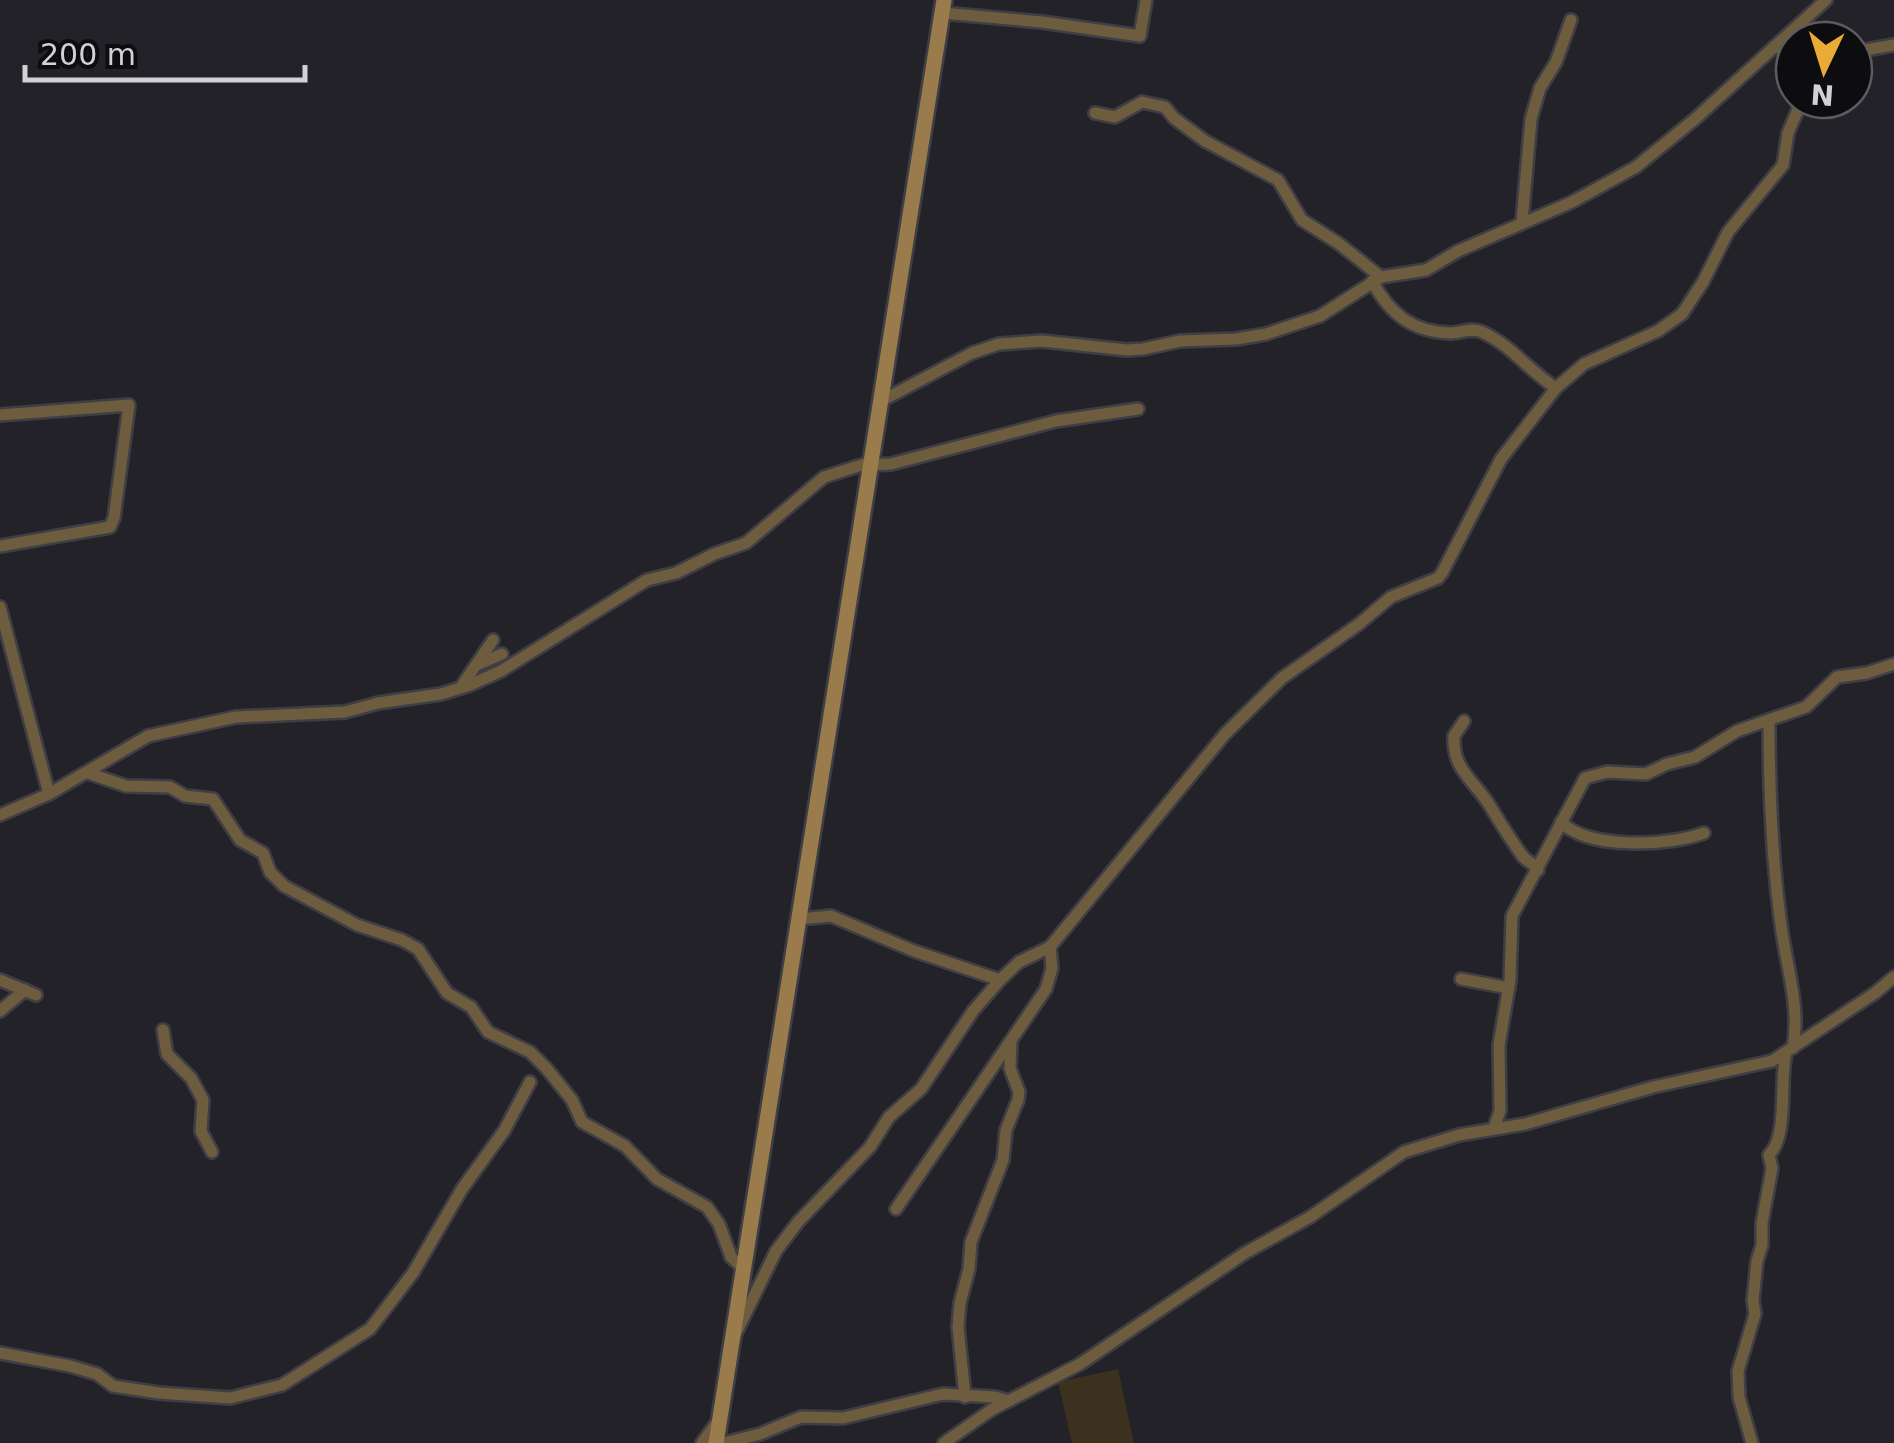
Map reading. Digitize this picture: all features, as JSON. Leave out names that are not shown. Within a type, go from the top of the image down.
[{"type":"street","points":[[721,1435],[733,1338],[943,6],[1140,36],[1146,0]]},
{"type":"street","points":[[1804,20],[1826,0]]},
{"type":"street","points":[[1522,222],[1531,119],[1540,88],[1556,62],[1571,20]]},
{"type":"street","points":[[881,401],[999,344],[1068,342],[1126,350],[1180,341],[1236,340],[1320,316],[1376,279],[1426,270],[1458,250],[1572,202],[1636,168],[1774,48]]},
{"type":"street","points":[[1096,113],[1115,116],[1142,102],[1166,107],[1174,118],[1205,141],[1278,180],[1302,220],[1376,279],[1382,301],[1401,319],[1427,330],[1481,331],[1556,388]]},
{"type":"street","points":[[733,1338],[776,1252],[798,1222],[870,1146],[889,1117],[921,1090],[972,1011],[1000,980],[1019,962],[1050,947],[1225,734],[1282,678],[1391,597],[1438,578],[1501,459],[1556,388],[1584,364],[1658,331],[1682,314],[1728,232],[1783,165],[1794,120]]},
{"type":"street","points":[[0,415],[129,405],[110,528],[1,545]]},
{"type":"street","points":[[0,815],[49,794],[148,736],[236,717],[345,712],[461,688],[501,671],[646,580],[676,573],[714,554],[737,548],[824,477],[871,464],[902,462],[1056,421],[1138,408]]},
{"type":"street","points":[[0,606],[49,794]]},
{"type":"street","points":[[461,688],[493,640]]},
{"type":"street","points":[[477,664],[502,654]]},
{"type":"street","points":[[1494,1128],[1500,1111],[1500,1026],[1509,988],[1512,916],[1588,775],[1646,774],[1700,755],[1737,731],[1806,707],[1838,677],[1894,664]]},
{"type":"street","points":[[1464,721],[1454,736],[1458,766],[1523,858],[1538,870]]},
{"type":"street","points":[[1752,1443],[1739,1397],[1738,1372],[1755,1314],[1757,1261],[1772,1168],[1768,1155],[1776,1148],[1784,1091],[1781,1076],[1796,1016],[1782,934],[1769,722]]},
{"type":"street","points":[[88,772],[126,786],[170,787],[185,796],[212,799],[240,840],[263,853],[270,872],[284,886],[357,926],[418,949],[448,994],[471,1006],[488,1032],[530,1052],[547,1069],[572,1100],[582,1122],[626,1146],[657,1180],[708,1208],[719,1224],[731,1257],[744,1269]]},
{"type":"street","points":[[1562,822],[1572,832]]},
{"type":"street","points":[[1556,836],[1572,832],[1616,841],[1666,843],[1704,833]]},
{"type":"street","points":[[799,919],[830,916],[914,951],[1000,980]]},
{"type":"street","points":[[896,1210],[1046,989],[1052,968],[1050,947]]},
{"type":"street","points":[[944,1443],[1008,1401],[1080,1364],[1245,1253],[1295,1227],[1404,1152],[1459,1135],[1535,1121],[1653,1087],[1764,1064],[1790,1051],[1894,976]]},
{"type":"street","points":[[1461,979],[1509,988]]},
{"type":"street","points":[[0,980],[31,993],[0,1011]]},
{"type":"street","points":[[163,1030],[167,1054],[191,1078],[204,1102],[201,1131],[212,1152]]},
{"type":"street","points":[[965,1398],[958,1327],[960,1303],[971,1242],[1002,1160],[1006,1130],[1018,1100],[1010,1068],[1011,1041]]},
{"type":"street","points":[[0,1354],[70,1366],[97,1374],[113,1386],[159,1393],[230,1398],[282,1385],[370,1328],[414,1273],[462,1189],[504,1131],[530,1082]]},
{"type":"street","points":[[702,1443],[721,1435],[760,1434],[801,1417],[832,1419],[891,1409],[943,1394],[1008,1401]]},
{"type":"shaded area","points":[[1118,1369],[1134,1443],[1072,1443],[1058,1382]]}]
